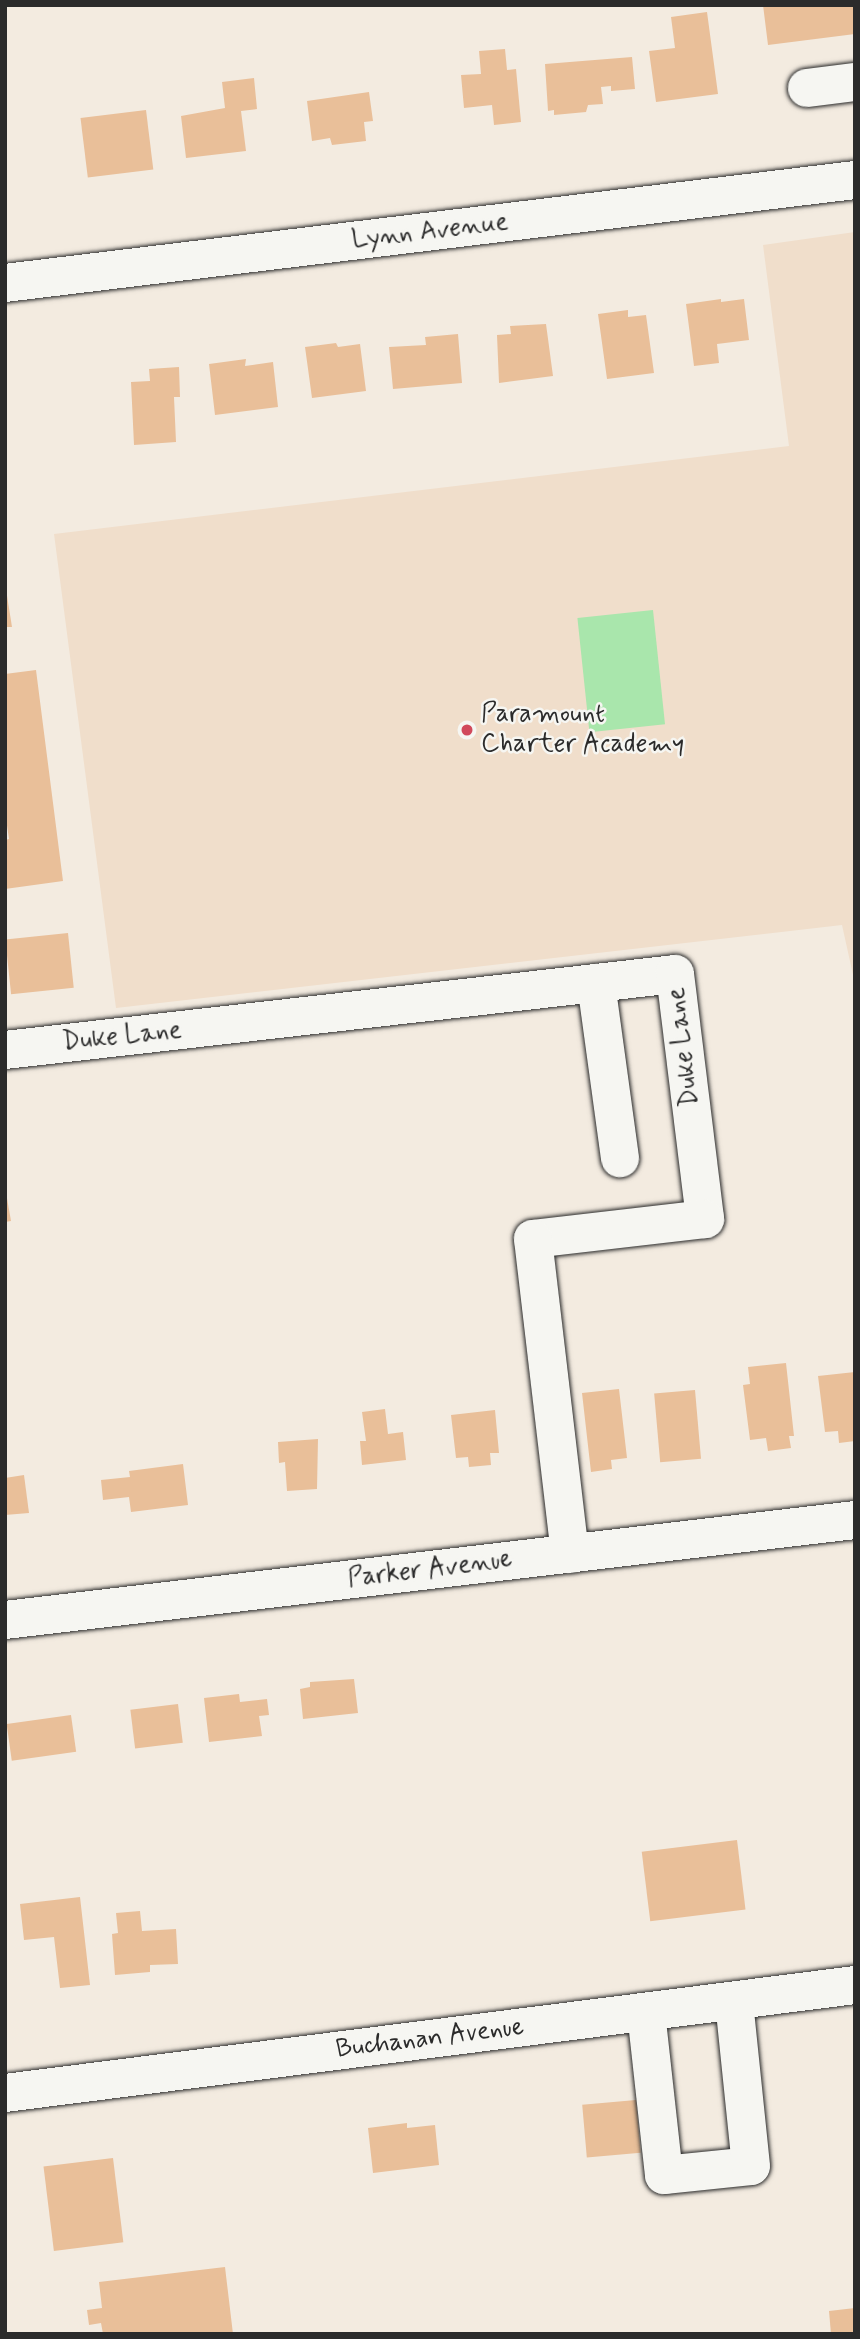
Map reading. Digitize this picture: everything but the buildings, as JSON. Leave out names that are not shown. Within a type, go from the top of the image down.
[{"type":"street","points":[[807,88],[855,82]]},
{"type":"street","name":"Lynn Avenue","points":[[5,283],[855,180]]},
{"type":"street","name":"Duke Lane","points":[[5,1050],[675,974],[705,1219],[533,1239],[570,1554]]},
{"type":"street","points":[[596,984],[620,1158]]},
{"type":"street","name":"Parker Avenue","points":[[5,1620],[855,1520]]},
{"type":"street","name":"Buchanan Avenue","points":[[5,2093],[855,1985]]},
{"type":"street","points":[[646,2012],[664,2175],[751,2166],[734,2001]]},
{"type":"shaded area","name":"Paramount Charter Academy","points":[[855,232],[855,984],[842,925],[116,1008],[54,534],[789,446],[763,245]]},
{"type":"green space","points":[[653,610],[665,724],[589,732],[577,618]]},
{"type":"place","name":"Paramount Charter Academy","points":[[467,730]]}]
